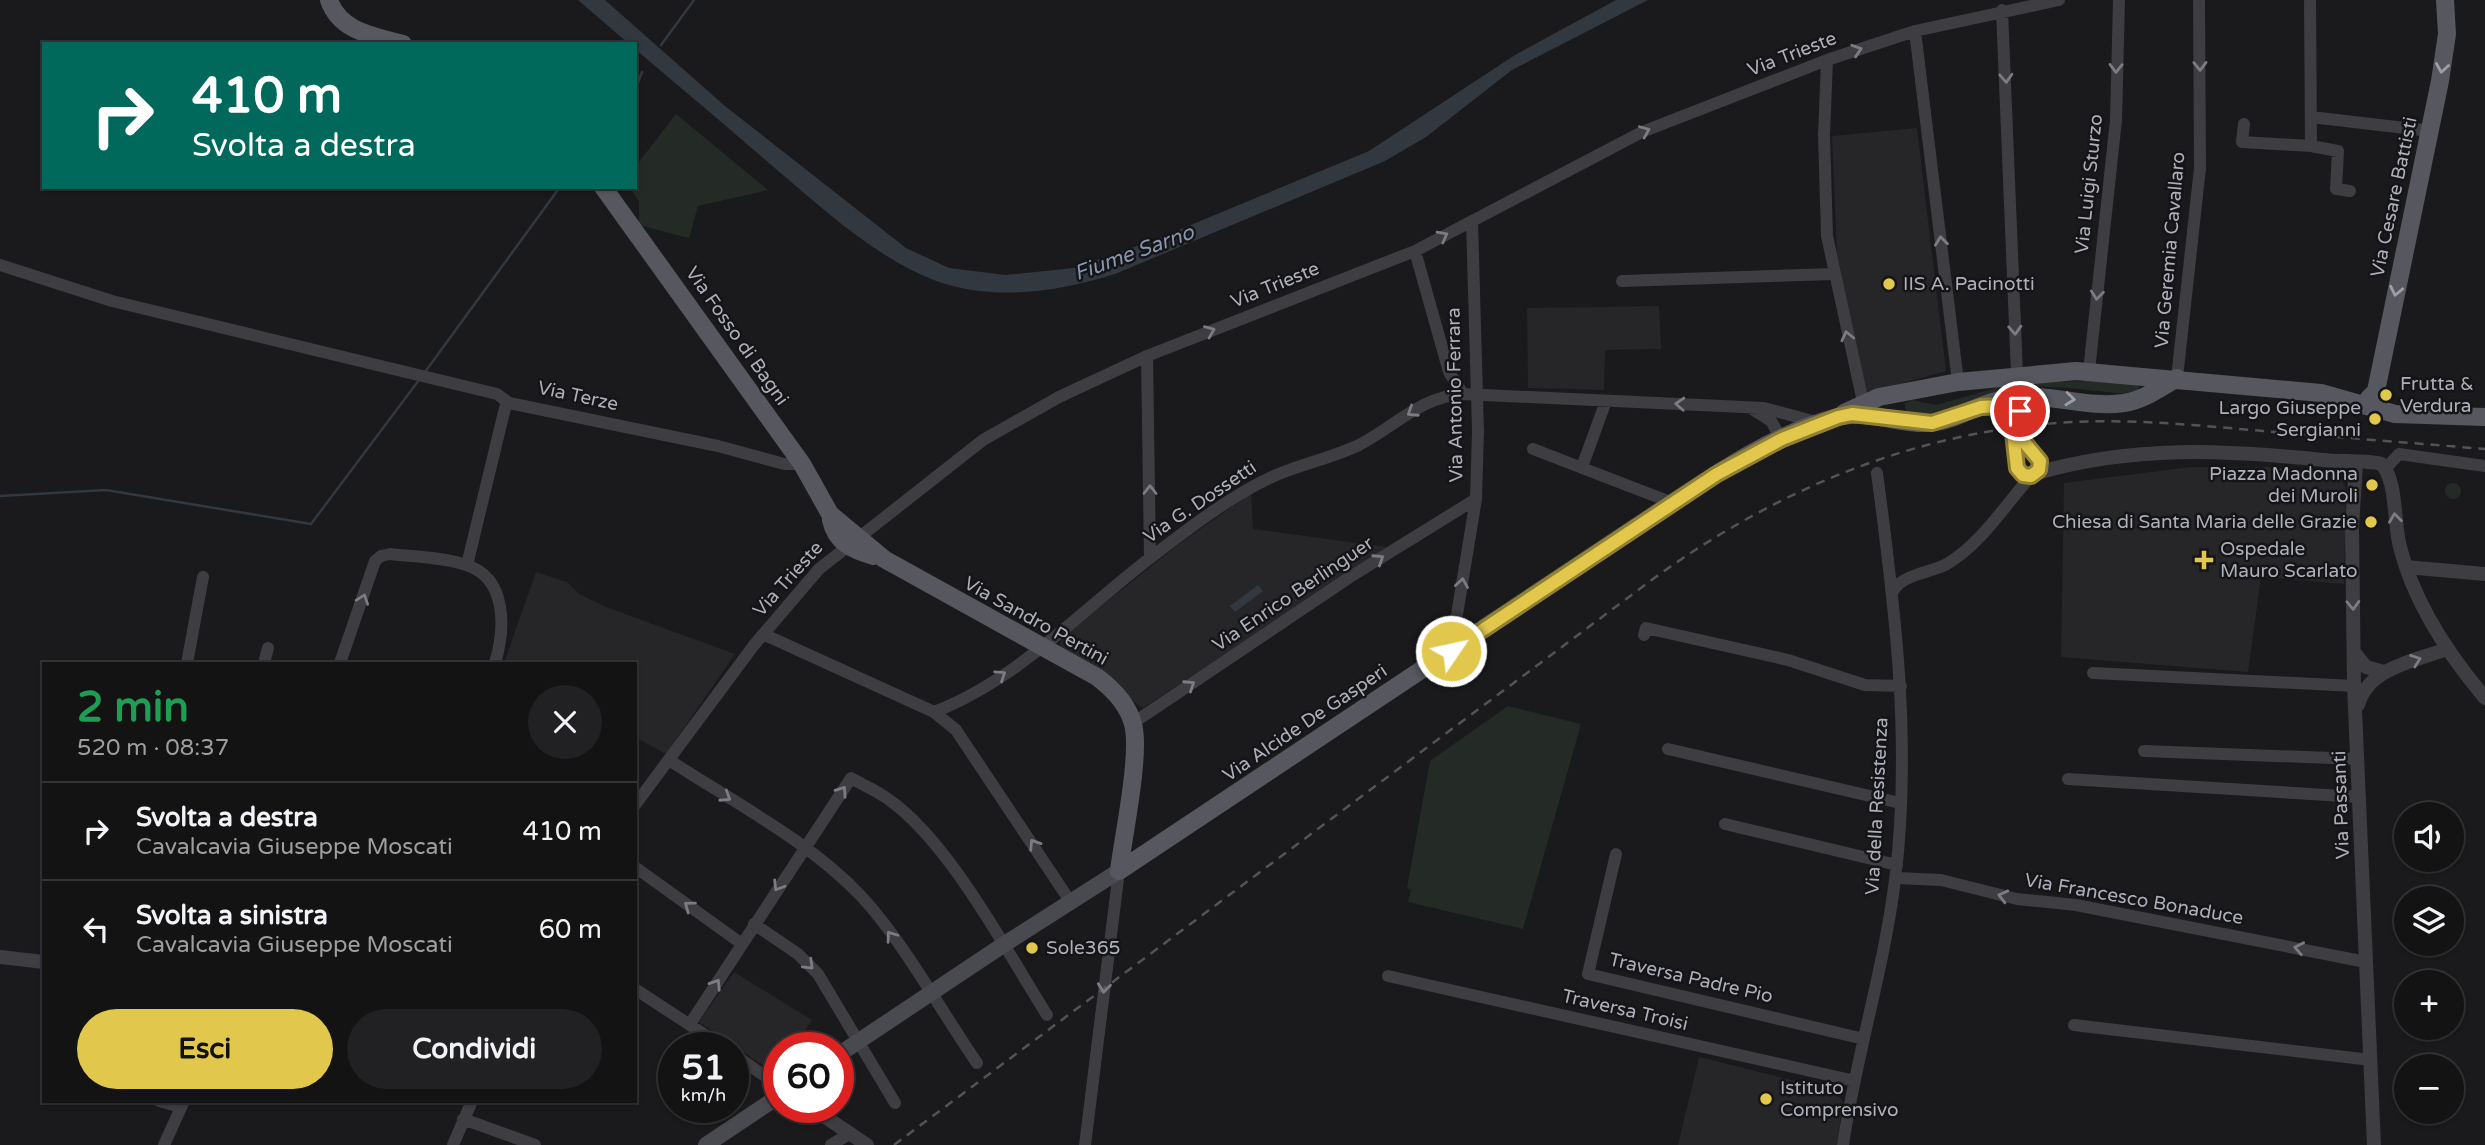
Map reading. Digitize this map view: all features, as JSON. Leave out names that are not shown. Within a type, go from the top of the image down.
[{"type":"main road","points":[[329,0],[335,14],[350,27],[397,42]]},
{"type":"main road","name":"Via Cesare Battisti","points":[[2370,403],[2376,391],[2431,131],[2447,34],[2445,0]]},
{"type":"main road","name":"Via Fosso di Bagni","points":[[604,189],[802,464],[830,514],[851,541]]},
{"type":"main road","name":"Via Alcide De Gasperi","points":[[1838,417],[1863,402],[1958,382],[2017,374],[2089,371],[2321,393],[2415,413],[2485,417]]},
{"type":"main road","points":[[2135,374],[2146,385],[2136,400]]},
{"type":"main road","name":"Via Alcide De Gasperi","points":[[854,1044],[1070,901],[1119,872],[1717,474],[1782,439],[1838,417],[1863,414],[1909,422],[1949,419],[2000,399],[2043,396],[2111,403],[2136,400],[2177,378]]},
{"type":"main road","points":[[1909,422],[1897,414],[1895,407],[1898,400],[1911,391]]},
{"type":"main road","name":"Via Sandro Pertini","points":[[851,541],[1103,682],[1120,699],[1133,723],[1136,745],[1119,872]]},
{"type":"main road","points":[[706,1145],[763,1107]]},
{"type":"street","name":"Via Trieste","points":[[637,802],[763,634],[800,590],[851,541],[983,440],[1059,397],[1147,356],[1415,251],[1642,132],[1827,60],[1915,31],[2002,10],[2059,0]]},
{"type":"street","name":"Via Luigi Sturzo","points":[[2089,371],[2116,120],[2119,0]]},
{"type":"street","name":"Via Geremia Cavallaro","points":[[2177,378],[2200,168],[2199,0]]},
{"type":"street","points":[[2310,0],[2311,146]]},
{"type":"street","points":[[2002,10],[2017,374]]},
{"type":"street","points":[[1915,31],[1958,382]]},
{"type":"street","points":[[1827,60],[1827,236],[1833,274],[1863,402]]},
{"type":"street","points":[[2311,117],[2431,131]]},
{"type":"street","points":[[2244,124],[2242,142],[2311,146],[2338,151],[2336,190],[2350,191]]},
{"type":"street","name":"Via Antonio Ferrara","points":[[1451,651],[1476,499],[1470,395],[1472,221]]},
{"type":"street","points":[[1415,251],[1450,372],[1470,395]]},
{"type":"street","points":[[0,265],[112,301],[497,394],[509,403]]},
{"type":"street","points":[[1622,281],[1833,274]]},
{"type":"street","points":[[1147,356],[1150,558]]},
{"type":"street","points":[[1436,398],[1450,372]]},
{"type":"street","name":"Via G. Dossetti","points":[[934,712],[961,702],[1042,648],[1150,558],[1261,483],[1357,446],[1436,398],[1470,395],[1748,407],[1783,412],[1820,423]]},
{"type":"street","points":[[2006,503],[2017,468],[2019,437],[2016,415],[2025,402],[2043,396]]},
{"type":"street","points":[[1582,467],[1606,401]]},
{"type":"street","name":"Via Terze","points":[[467,565],[505,408],[509,403],[718,446],[784,464],[802,464]]},
{"type":"street","points":[[1981,407],[2001,406],[2016,415]]},
{"type":"street","points":[[1748,407],[1771,421],[1782,439]]},
{"type":"street","points":[[1894,590],[1900,582],[1933,571],[1956,558],[1977,540],[2006,503],[2034,475],[2040,461],[2019,437]]},
{"type":"street","points":[[1533,449],[1673,503]]},
{"type":"street","points":[[2017,468],[2023,475],[2034,475],[2074,462],[2193,450],[2356,464],[2389,464],[2399,454],[2485,466]]},
{"type":"street","points":[[2034,454],[2074,462]]},
{"type":"street","name":"Via Passanti","points":[[2356,464],[2352,528],[2354,687],[2374,1145]]},
{"type":"street","points":[[2389,464],[2406,567],[2447,649],[2485,698]]},
{"type":"street","name":"Via della Resistenza","points":[[1843,1145],[1896,871],[1900,803],[1900,685],[1894,590],[1877,473]]},
{"type":"street","name":"Via Enrico Berlinguer","points":[[1133,723],[1437,520],[1476,499]]},
{"type":"street","points":[[340,662],[375,561],[390,554],[467,565],[490,582],[498,595],[502,636],[495,662]]},
{"type":"street","points":[[2406,567],[2485,574]]},
{"type":"street","points":[[187,662],[203,578]]},
{"type":"street","points":[[1644,635],[1646,628],[1788,660],[1865,685],[1900,685]]},
{"type":"street","points":[[763,634],[934,712],[956,730],[1070,901]]},
{"type":"street","points":[[264,662],[268,649]]},
{"type":"street","points":[[2357,709],[2364,689],[2384,672],[2447,649]]},
{"type":"street","points":[[2354,652],[2366,667],[2384,672]]},
{"type":"street","points":[[2093,673],[2354,687]]},
{"type":"street","points":[[956,730],[961,702]]},
{"type":"street","points":[[1668,749],[1900,803]]},
{"type":"street","points":[[2144,751],[2358,759]]},
{"type":"street","points":[[669,760],[804,848],[861,896],[977,1063]]},
{"type":"street","points":[[690,1024],[851,778],[889,799],[914,822],[962,880],[1047,1015]]},
{"type":"street","points":[[2068,779],[2359,797]]},
{"type":"street","name":"Via Francesco Bonaduce","points":[[1725,824],[1896,871],[2017,899],[2076,905],[2367,961]]},
{"type":"street","name":"Traversa Padre Pio","points":[[1616,854],[1588,974],[1864,1039]]},
{"type":"street","points":[[637,868],[742,944]]},
{"type":"street","points":[[1085,1145],[1119,872]]},
{"type":"street","points":[[754,924],[798,954],[818,974],[837,1010],[860,1040],[895,1102]]},
{"type":"street","points":[[0,957],[42,962]]},
{"type":"street","name":"Traversa Troisi","points":[[1388,976],[1855,1081]]},
{"type":"street","points":[[637,990],[702,1032]]},
{"type":"street","points":[[2074,1025],[2371,1060]]},
{"type":"street","points":[[453,1145],[471,1103]]},
{"type":"street","points":[[164,1145],[182,1104]]},
{"type":"street","points":[[463,1119],[535,1145]]},
{"type":"street","points":[[835,1123],[867,1145]]},
{"type":"street","points":[[831,1145],[851,1133]]},
{"type":"shaded area","points":[[676,114],[768,190],[698,206],[689,238],[639,225],[639,201],[630,189],[637,189],[637,164]]},
{"type":"shaded area","name":"IIS A. Pacinotti","points":[[1917,128],[1946,371],[1871,392],[1866,390],[1837,253],[1832,136]]},
{"type":"shaded area","points":[[1659,306],[1661,349],[1605,350],[1604,390],[1528,388],[1527,308]]},
{"type":"shaded area","points":[[2088,381],[2139,385],[2138,392],[2129,394],[2026,387],[1992,393],[1935,413],[1913,414],[1905,409],[1905,403],[1912,400],[1936,405],[2013,383]]},
{"type":"shaded area","name":"Ospedale Mauro Scarlato","points":[[2191,467],[2268,467],[2338,474],[2346,488],[2344,584],[2261,577],[2248,672],[2061,657],[2064,483]]},
{"type":"shaded area","points":[[2453,483],[2459,485],[2459,497],[2453,499],[2447,497],[2445,491],[2447,485]]},
{"type":"shaded area","points":[[1251,493],[1253,529],[1387,547],[1143,708],[1060,650],[1061,639],[1075,627],[1179,544]]},
{"type":"shaded area","points":[[536,572],[567,582],[579,594],[606,607],[735,654],[666,754],[637,738],[637,662],[504,662]]},
{"type":"shaded area","points":[[1508,706],[1581,724],[1523,929],[1408,902],[1411,890],[1407,888],[1430,761]]},
{"type":"shaded area","points":[[734,972],[812,1020],[804,1032],[763,1032],[763,1065],[749,1056],[749,1032],[714,1032],[699,1022]]},
{"type":"shaded area","name":"Istituto Comprensivo","points":[[1699,1057],[1835,1091],[1843,1102],[1837,1145],[1678,1145]]},
{"type":"water","name":"Fiume Sarno","points":[[578,0],[605,0],[725,106],[906,248],[949,268],[1006,275],[1074,268],[1157,239],[1369,151],[1515,55],[1616,0],[1648,0],[1512,70],[1426,137],[1385,161],[1115,274],[1051,289],[1007,293],[985,292],[942,283],[919,274],[875,249],[815,202],[637,51],[637,42],[627,42]]},
{"type":"water","points":[[1258,585],[1263,591],[1235,612],[1230,606]]},
{"type":"waterway","points":[[661,45],[694,0]]},
{"type":"waterway","points":[[637,85],[642,72]]},
{"type":"waterway","points":[[425,372],[559,189]]},
{"type":"waterway","points":[[0,496],[106,490],[311,524],[419,380]]},
{"type":"railway","points":[[894,1145],[1653,579],[1746,519],[1844,472],[1895,454],[1948,440],[2002,429],[2083,422],[2186,425],[2485,449]]},
{"type":"place","name":"IIS A. Pacinotti","points":[[1889,284]]},
{"type":"place","name":"Frutta & Verdura","points":[[2386,395]]},
{"type":"place","name":"Largo Giuseppe Sergianni","points":[[2375,419]]},
{"type":"place","name":"Piazza Madonna dei Muroli","points":[[2372,485]]},
{"type":"place","name":"Chiesa di Santa Maria delle Grazie","points":[[2371,522]]},
{"type":"place","name":"Ospedale Mauro Scarlato","points":[[2204,560]]},
{"type":"place","name":"Sole365","points":[[1032,948]]},
{"type":"place","name":"Istituto Comprensivo","points":[[1766,1099]]},
{"type":"route","points":[[1451,651],[1717,474],[1800,432],[1852,414],[1932,423],[1981,407],[2001,406],[2009,410],[2011,415],[2017,468],[2023,475],[2031,476],[2039,470],[2040,461],[2024,442],[2020,411]]}]
